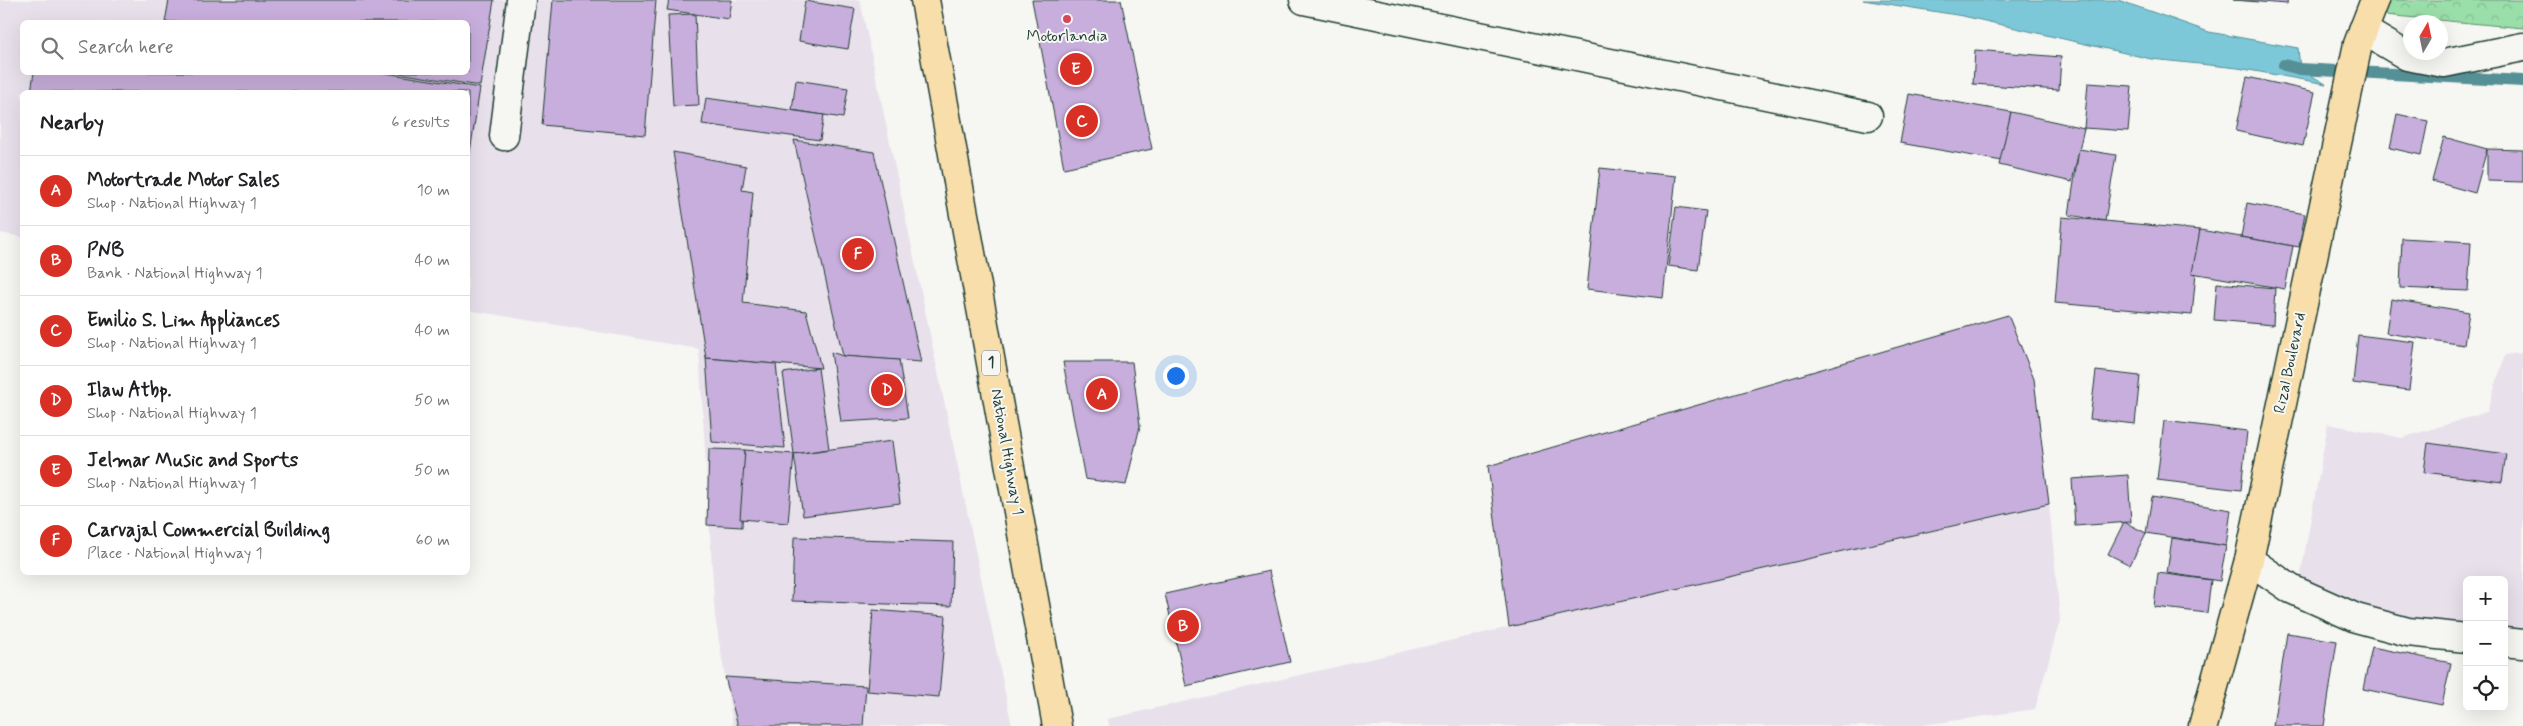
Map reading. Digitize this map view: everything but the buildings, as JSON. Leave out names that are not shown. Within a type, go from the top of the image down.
[{"type":"main road","name":"National Highway 1","points":[[925,0],[1057,726]]},
{"type":"main road","name":"Rizal Boulevard","points":[[2202,726],[2249,560],[2342,115],[2361,37],[2375,0]]},
{"type":"street","points":[[504,136],[521,0]]},
{"type":"street","points":[[1304,0],[1868,116]]},
{"type":"street","points":[[2361,37],[2407,56],[2436,62],[2460,61],[2522,47]]},
{"type":"street","points":[[2249,560],[2291,590],[2356,618],[2408,632],[2463,638]]},
{"type":"street","points":[[2508,642],[2523,644]]},
{"type":"shaded area","points":[[0,0],[860,0],[1012,726],[733,726],[715,616],[699,349],[470,310],[470,90],[20,90],[20,237],[0,233]]},
{"type":"shaded area","points":[[2523,353],[2523,637],[2508,635],[2508,576],[2463,576],[2463,628],[2295,607],[2328,424],[2402,438],[2487,412],[2505,355]]},
{"type":"shaded area","points":[[2049,504],[2060,620],[2035,709],[1915,726],[1109,726],[1108,719]]},
{"type":"green space","points":[[2390,0],[2523,0],[2523,28],[2448,21],[2448,15],[2403,15],[2403,17],[2385,15]]},
{"type":"water","points":[[1863,0],[2118,0],[2209,32],[2298,48],[2300,69],[2326,84],[2238,68],[2151,59],[1963,16]]},
{"type":"waterway","points":[[2284,65],[2300,69],[2523,81]]},
{"type":"place","name":"Motorlandia","points":[[1067,19]]},
{"type":"place","name":"Jelmar Music and Sports","points":[[1076,69]]},
{"type":"place","name":"Emilio S. Lim Appliances","points":[[1082,121]]},
{"type":"place","name":"Carvajal Commercial Building","points":[[858,254]]},
{"type":"place","name":"Ilaw Atbp.","points":[[887,390]]},
{"type":"place","name":"Motortrade Motor Sales","points":[[1102,394]]},
{"type":"place","name":"PNB","points":[[1183,626]]}]
